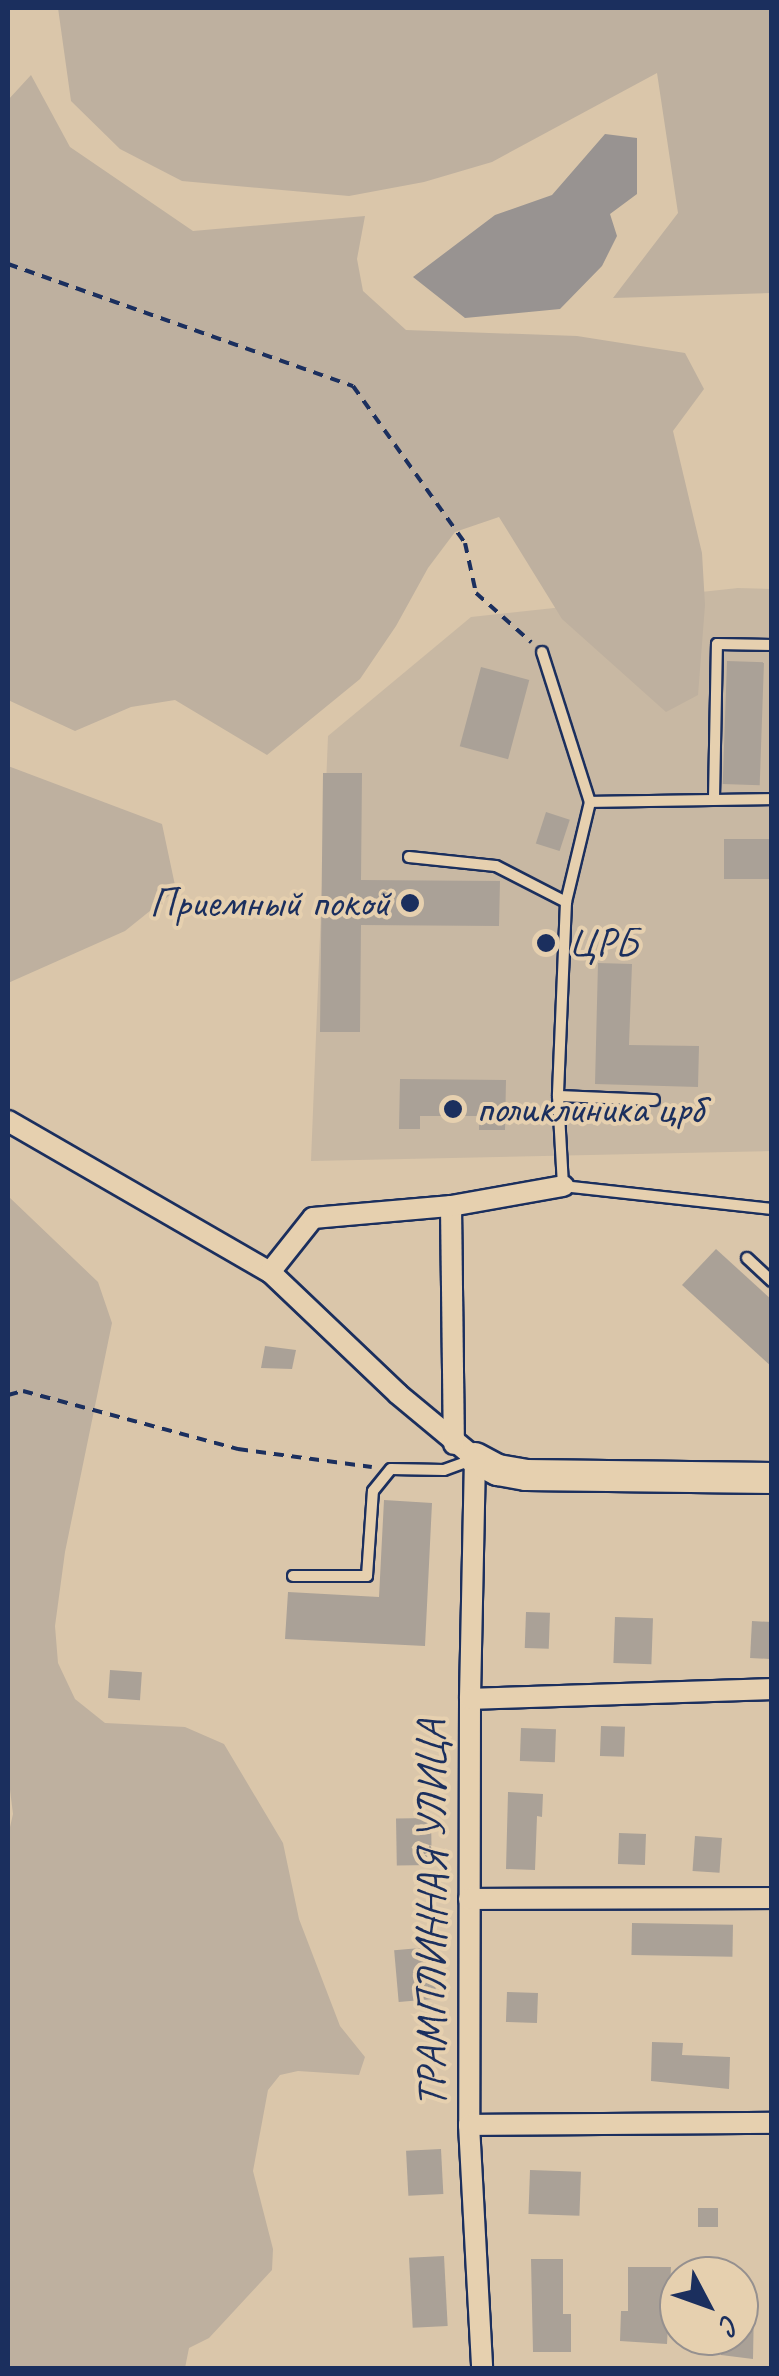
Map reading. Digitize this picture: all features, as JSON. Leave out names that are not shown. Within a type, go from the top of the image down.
[{"type":"street","points":[[8,1121],[270,1272],[465,1451],[498,1470],[526,1474],[772,1478]]},
{"type":"street","points":[[270,1272],[313,1218],[451,1206],[563,1186]]},
{"type":"street","name":"ТРАМПЛИННАЯ УЛИЦА","points":[[451,1206],[465,1451],[470,1700],[469,2125],[482,2368]]},
{"type":"street","points":[[470,1700],[772,1688]]},
{"type":"street","points":[[469,1899],[772,1898]]},
{"type":"street","points":[[469,2125],[772,2124]]},
{"type":"lane","points":[[714,798],[716,644],[772,645]]},
{"type":"lane","points":[[542,652],[590,802],[566,902],[558,1096],[563,1186],[772,1208]]},
{"type":"lane","points":[[590,802],[772,799]]},
{"type":"lane","points":[[409,857],[496,866],[566,902]]},
{"type":"lane","points":[[558,1096],[654,1100]]},
{"type":"lane","points":[[747,1258],[772,1280]]},
{"type":"lane","points":[[292,1576],[367,1576],[374,1491],[392,1469],[444,1470],[465,1451]]},
{"type":"path","points":[[8,264],[354,386],[466,543],[476,593],[542,652]]},
{"type":"path","points":[[8,1394],[23,1391],[238,1449],[392,1469]]},
{"type":"shaded area","points":[[58,8],[771,8],[771,293],[613,298],[678,213],[657,73],[492,162],[424,182],[349,196],[182,181],[120,149],[71,101]]},
{"type":"shaded area","points":[[31,75],[70,147],[193,231],[365,216],[357,259],[363,291],[406,330],[577,336],[685,353],[704,389],[673,431],[702,553],[705,605],[698,695],[666,712],[562,619],[499,517],[455,532],[428,568],[396,626],[360,679],[267,755],[175,700],[131,707],[75,731],[8,700],[8,100]]},
{"type":"shaded area","points":[[605,134],[637,138],[637,194],[610,214],[617,236],[602,266],[560,309],[465,318],[413,277],[495,215],[552,195]]},
{"type":"shaded area","name":"ЦРБ","points":[[738,588],[771,589],[771,1151],[311,1161],[328,736],[471,617]]},
{"type":"shaded area","points":[[8,766],[162,824],[176,890],[125,931],[8,983]]},
{"type":"shaded area","points":[[8,1196],[98,1282],[112,1323],[65,1552],[55,1626],[58,1663],[75,1699],[105,1723],[185,1727],[224,1744],[283,1843],[299,1919],[340,2026],[365,2057],[359,2075],[298,2071],[280,2075],[268,2090],[253,2171],[273,2249],[272,2270],[209,2338],[189,2348],[185,2368],[8,2368],[8,1836],[13,1814],[8,1774]]},
{"type":"building","points":[[727,661],[764,662],[760,785],[723,784]]},
{"type":"building","points":[[481,667],[529,680],[508,759],[460,746]]},
{"type":"building","name":"Приемный покой","points":[[323,773],[362,773],[361,880],[500,881],[499,926],[361,925],[360,1032],[320,1032]]},
{"type":"building","points":[[546,812],[570,820],[560,851],[536,843]]},
{"type":"building","points":[[724,839],[772,839],[772,879],[724,879]]},
{"type":"building","points":[[598,963],[632,964],[629,1045],[699,1046],[698,1087],[595,1084]]},
{"type":"building","name":"поликлиника црб","points":[[400,1079],[506,1080],[505,1130],[479,1130],[479,1116],[420,1116],[420,1129],[399,1129]]},
{"type":"building","points":[[716,1249],[772,1300],[772,1367],[682,1285]]},
{"type":"building","points":[[265,1346],[296,1350],[292,1369],[261,1368]]},
{"type":"building","points":[[384,1500],[432,1503],[425,1646],[285,1639],[288,1592],[379,1597]]},
{"type":"building","points":[[526,1612],[550,1613],[549,1649],[525,1648]]},
{"type":"building","points":[[615,1617],[653,1618],[651,1664],[613,1663]]},
{"type":"building","points":[[752,1621],[772,1622],[770,1659],[750,1658]]},
{"type":"building","points":[[110,1670],[142,1672],[140,1700],[108,1698]]},
{"type":"building","points":[[601,1726],[625,1727],[624,1757],[600,1756]]},
{"type":"building","points":[[521,1728],[556,1729],[555,1762],[520,1761]]},
{"type":"building","points":[[508,1792],[543,1794],[542,1817],[537,1816],[535,1870],[506,1869]]},
{"type":"building","points":[[431,1818],[432,1865],[397,1866],[396,1819]]},
{"type":"building","points":[[619,1833],[646,1834],[645,1865],[618,1864]]},
{"type":"building","points":[[695,1836],[722,1838],[719,1873],[693,1871]]},
{"type":"building","points":[[632,1923],[733,1925],[732,1957],[631,1955]]},
{"type":"building","points":[[432,1947],[437,1999],[399,2002],[394,1950]]},
{"type":"building","points":[[507,1992],[538,1993],[537,2023],[506,2022]]},
{"type":"building","points":[[652,2042],[683,2043],[682,2055],[730,2057],[729,2089],[651,2081]]},
{"type":"building","points":[[441,2149],[443,2194],[408,2196],[406,2151]]},
{"type":"building","points":[[530,2170],[581,2172],[579,2216],[528,2214]]},
{"type":"building","points":[[698,2208],[718,2208],[718,2227],[698,2227]]},
{"type":"building","points":[[444,2256],[448,2326],[413,2328],[409,2258]]},
{"type":"building","points":[[531,2259],[563,2259],[563,2314],[571,2314],[571,2352],[533,2352]]},
{"type":"building","points":[[628,2267],[659,2267],[659,2343],[620,2341],[621,2311],[628,2311]]},
{"type":"place","name":"Приемный покой","points":[[410,903]]},
{"type":"place","name":"ЦРБ","points":[[546,943]]},
{"type":"place","name":"поликлиника црб","points":[[453,1109]]}]
